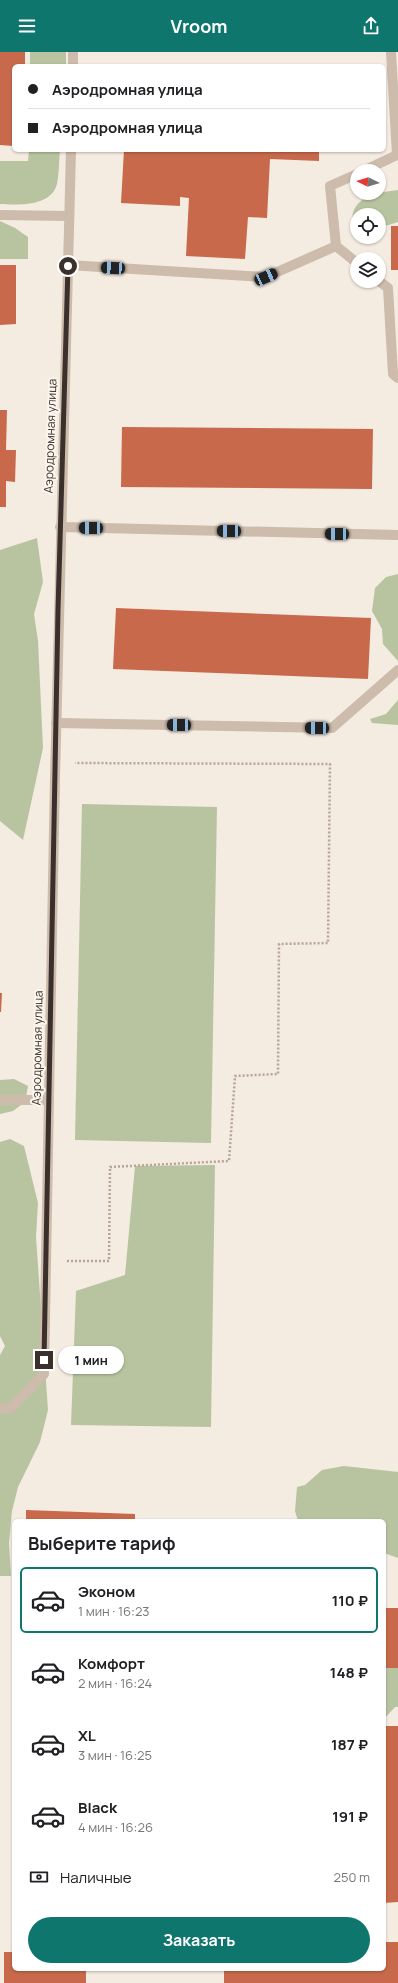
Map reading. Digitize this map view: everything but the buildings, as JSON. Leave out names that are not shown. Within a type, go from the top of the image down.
[{"type":"street","points":[[73,52],[73,64]]},
{"type":"street","points":[[378,164],[397,155],[390,52]]},
{"type":"street","name":"Аэродромная улица","points":[[0,1408],[10,1408],[44,1374],[60,527],[71,152]]},
{"type":"street","points":[[350,177],[330,186],[336,246],[350,257]]},
{"type":"street","points":[[0,215],[69,216]]},
{"type":"street","points":[[68,266],[266,277],[336,246]]},
{"type":"street","points":[[386,286],[388,288],[393,374],[398,378]]},
{"type":"street","points":[[60,527],[398,536]]},
{"type":"street","points":[[56,723],[332,728],[398,670]]},
{"type":"street","points":[[0,1100],[50,1100]]},
{"type":"path","points":[[46,1261],[108,1261],[110,1167],[229,1161],[235,1076],[278,1074],[279,944],[328,943],[330,764],[55,763]]},
{"type":"green space","points":[[30,52],[66,52],[66,64],[30,64]]},
{"type":"green space","points":[[29,152],[60,152],[58,180],[54,192],[41,201],[33,203],[16,205],[0,204],[0,161],[28,161]]},
{"type":"green space","points":[[398,190],[398,222],[386,226],[386,208],[355,208],[362,200],[386,200],[386,192]]},
{"type":"green space","points":[[0,221],[15,228],[28,237],[28,259],[0,259]]},
{"type":"green space","points":[[37,538],[43,582],[34,614],[38,641],[43,748],[23,840],[0,821],[0,550]]},
{"type":"green space","points":[[398,574],[398,661],[383,644],[382,629],[372,611],[375,588],[386,577]]},
{"type":"green space","points":[[398,700],[398,725],[372,723],[370,719],[386,714]]},
{"type":"green space","points":[[82,804],[217,807],[211,1143],[75,1140]]},
{"type":"green space","points":[[14,1079],[28,1086],[25,1102],[13,1111],[0,1114],[0,1080]]},
{"type":"green space","points":[[10,1139],[24,1146],[38,1203],[36,1237],[48,1410],[40,1442],[18,1487],[12,1511],[9,1543],[11,1576],[0,1576],[0,1355],[5,1346],[0,1336],[0,1142]]},
{"type":"green space","points":[[215,1165],[211,1427],[71,1425],[76,1291],[125,1275],[135,1166]]},
{"type":"green space","points":[[344,1466],[398,1472],[398,1558],[386,1554],[386,1519],[297,1519],[295,1511],[297,1487],[305,1485],[322,1470]]},
{"type":"green space","points":[[398,1658],[398,1707],[395,1707],[386,1717],[386,1668],[391,1666]]},
{"type":"route","points":[[44,1360],[58,610],[68,266]]}]
